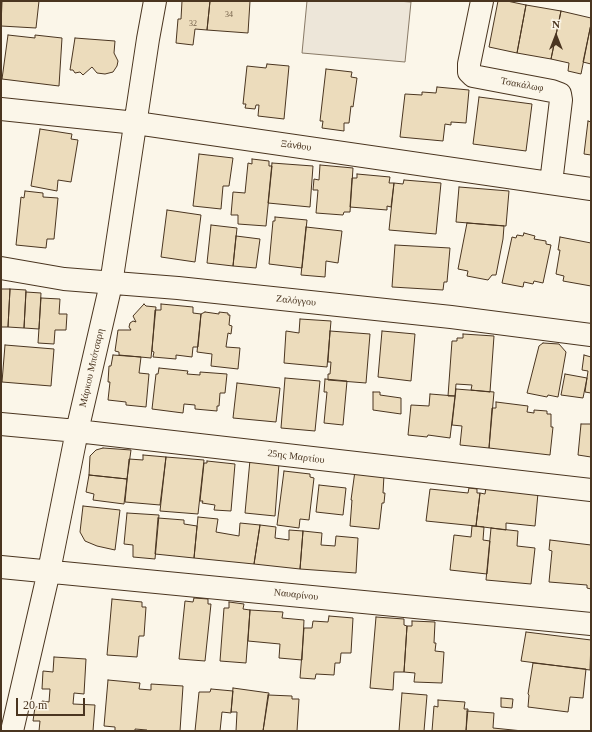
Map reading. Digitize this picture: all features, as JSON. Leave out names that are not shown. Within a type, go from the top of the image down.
[{"type":"street","name":"Μάρκου Μπότσαρη","points":[[12,731],[48,571],[77,431],[111,284],[155,1]]},
{"type":"street","name":"Τσακάλωφ","points":[[482,1],[469,64],[469,72],[473,76],[552,91],[560,94],[561,100],[551,183]]},
{"type":"street","name":"Ξάνθου","points":[[1,109],[136,123],[591,189]]},
{"type":"street","name":"Ζαλόγγου","points":[[1,268],[64,279],[111,284],[178,288],[443,316],[591,335]]},
{"type":"street","name":"25ης Μαρτίου","points":[[1,424],[77,431],[591,490]]},
{"type":"street","name":"Ναυαρίνου","points":[[1,567],[591,624]]},
{"type":"shaded area","points":[[307,1],[411,2],[405,62],[302,53]]},
{"type":"building","points":[[2,1],[39,1],[36,28],[1,26]]},
{"type":"building","points":[[182,1],[210,1],[207,30],[195,29],[193,45],[176,43],[178,19],[181,19]]},
{"type":"building","points":[[210,1],[250,1],[248,33],[207,30]]},
{"type":"building","points":[[498,1],[507,1],[526,5],[517,53],[489,47]]},
{"type":"building","points":[[526,5],[561,11],[551,59],[517,53]]},
{"type":"building","points":[[561,11],[591,18],[581,74],[568,71],[569,63],[551,59]]},
{"type":"building","points":[[591,24],[591,64],[583,62]]},
{"type":"building","points":[[8,35],[35,38],[35,35],[62,38],[59,86],[2,79]]},
{"type":"building","points":[[75,38],[115,41],[114,53],[118,61],[113,72],[105,74],[97,73],[92,67],[83,75],[80,72],[75,73],[73,70],[70,70]]},
{"type":"building","points":[[267,64],[289,66],[284,119],[258,116],[259,105],[256,105],[255,109],[245,108],[246,104],[243,104],[247,66],[266,68]]},
{"type":"building","points":[[326,69],[352,72],[351,77],[357,78],[353,107],[351,106],[349,123],[344,123],[344,131],[322,128],[323,121],[320,121]]},
{"type":"building","points":[[437,87],[469,90],[466,123],[451,122],[451,125],[445,124],[443,141],[400,137],[405,94],[422,95],[422,92],[436,93]]},
{"type":"building","points":[[479,97],[532,104],[526,151],[473,144]]},
{"type":"building","points":[[588,121],[591,122],[591,155],[584,154]]},
{"type":"building","points":[[40,129],[72,134],[71,139],[78,140],[71,182],[58,180],[57,191],[31,186]]},
{"type":"building","points":[[199,154],[233,158],[229,186],[223,186],[221,209],[193,206]]},
{"type":"building","points":[[252,159],[269,161],[269,166],[272,166],[266,226],[238,224],[238,215],[231,215],[233,192],[245,193],[248,163],[252,164]]},
{"type":"building","points":[[272,163],[313,166],[310,207],[268,203]]},
{"type":"building","points":[[320,165],[353,168],[350,212],[344,212],[343,215],[316,213],[318,190],[313,190],[314,179],[319,180]]},
{"type":"building","points":[[357,174],[390,177],[389,183],[394,183],[391,207],[387,206],[387,210],[350,207],[352,178],[357,178]]},
{"type":"building","points":[[404,180],[441,183],[436,234],[389,230],[394,183],[403,184]]},
{"type":"building","points":[[459,187],[509,191],[506,226],[456,222]]},
{"type":"building","points":[[25,191],[43,193],[43,197],[58,198],[54,239],[47,239],[46,248],[16,245],[21,197],[24,198]]},
{"type":"building","points":[[167,210],[201,215],[195,262],[161,257]]},
{"type":"building","points":[[275,217],[307,220],[302,268],[269,264],[273,221],[275,221]]},
{"type":"building","points":[[467,223],[504,226],[496,275],[492,275],[488,280],[467,276],[468,271],[458,269]]},
{"type":"building","points":[[211,225],[237,228],[233,266],[207,263]]},
{"type":"building","points":[[306,227],[342,231],[338,263],[326,261],[325,277],[301,275]]},
{"type":"building","points":[[524,233],[535,236],[534,239],[546,241],[546,244],[551,245],[543,283],[534,281],[533,284],[524,282],[523,287],[502,283],[512,237],[516,238],[517,235],[523,236]]},
{"type":"building","points":[[236,236],[260,239],[256,268],[233,266]]},
{"type":"building","points":[[560,237],[591,243],[591,286],[563,281],[564,276],[556,274],[560,250],[558,250]]},
{"type":"building","points":[[395,245],[450,248],[447,282],[444,282],[443,290],[392,287]]},
{"type":"building","points":[[1,289],[10,289],[8,327],[1,327]]},
{"type":"building","points":[[10,289],[26,290],[24,328],[8,327]]},
{"type":"building","points":[[26,292],[41,293],[39,329],[24,328]]},
{"type":"building","points":[[41,298],[60,299],[59,314],[67,314],[66,330],[55,330],[54,344],[38,343]]},
{"type":"building","points":[[144,304],[146,306],[156,307],[151,358],[119,355],[119,352],[115,351],[118,330],[131,330],[129,327],[130,323],[133,321],[136,322],[133,316]]},
{"type":"building","points":[[161,304],[193,307],[193,313],[201,314],[198,347],[193,347],[192,357],[176,355],[176,359],[153,357],[154,352],[152,351],[155,310],[161,310]]},
{"type":"building","points":[[205,312],[219,314],[219,312],[228,313],[228,315],[230,315],[229,325],[232,326],[231,334],[228,333],[226,347],[240,348],[238,369],[211,366],[212,354],[197,352],[201,314]]},
{"type":"building","points":[[300,319],[331,321],[327,367],[284,363],[286,331],[299,333]]},
{"type":"building","points":[[330,331],[370,334],[366,383],[328,380],[331,362],[328,362]]},
{"type":"building","points":[[382,331],[415,334],[411,381],[378,377]]},
{"type":"building","points":[[463,334],[494,336],[490,392],[471,390],[472,385],[456,384],[455,396],[448,396],[452,341],[457,341],[457,338],[463,338]]},
{"type":"building","points":[[543,343],[559,344],[566,352],[558,397],[548,395],[547,397],[527,393],[539,346]]},
{"type":"building","points":[[5,345],[54,349],[51,386],[2,382]]},
{"type":"building","points":[[113,355],[141,357],[139,373],[149,374],[146,407],[126,405],[126,402],[108,400],[110,382],[108,382],[109,366],[111,366]]},
{"type":"building","points":[[584,355],[591,357],[591,393],[585,392],[588,371],[582,370]]},
{"type":"building","points":[[159,368],[188,371],[187,374],[200,375],[200,372],[227,374],[225,393],[220,393],[217,411],[195,409],[195,405],[184,404],[183,413],[152,409],[156,374],[158,374]]},
{"type":"building","points":[[565,374],[587,378],[583,398],[561,395]]},
{"type":"building","points":[[285,378],[320,381],[315,431],[281,428]]},
{"type":"building","points":[[325,379],[347,381],[343,425],[324,423],[327,392],[324,392]]},
{"type":"building","points":[[237,383],[280,388],[276,422],[233,418]]},
{"type":"building","points":[[456,389],[494,392],[489,448],[460,445],[462,426],[452,425]]},
{"type":"building","points":[[373,392],[380,392],[380,395],[401,398],[401,414],[373,410]]},
{"type":"building","points":[[430,394],[455,396],[450,438],[428,435],[427,437],[408,435],[411,405],[429,406]]},
{"type":"building","points":[[496,402],[528,406],[527,412],[534,413],[534,410],[547,411],[547,414],[551,414],[551,427],[553,427],[550,455],[489,448],[492,408],[496,408]]},
{"type":"building","points":[[581,424],[591,424],[591,457],[578,455]]},
{"type":"building","points":[[103,448],[131,450],[127,479],[89,475],[90,456],[96,450]]},
{"type":"building","points":[[143,455],[166,457],[160,505],[125,502],[129,459],[143,460]]},
{"type":"building","points":[[166,457],[204,460],[198,514],[160,511]]},
{"type":"building","points":[[250,460],[279,463],[275,516],[245,513]]},
{"type":"building","points":[[207,461],[235,464],[231,511],[214,510],[215,505],[202,503],[203,501],[200,501],[204,463],[207,463]]},
{"type":"building","points":[[284,471],[310,474],[310,477],[314,478],[309,520],[300,519],[299,528],[277,525]]},
{"type":"building","points":[[355,471],[384,475],[383,493],[385,493],[384,503],[382,503],[379,529],[350,526],[351,500]]},
{"type":"building","points":[[89,475],[127,479],[124,504],[93,500],[94,494],[86,492]]},
{"type":"building","points":[[319,485],[346,488],[343,515],[316,512]]},
{"type":"building","points":[[486,487],[538,493],[535,526],[506,523],[506,530],[476,526],[480,493],[485,494]]},
{"type":"building","points":[[469,488],[477,489],[477,493],[480,493],[476,526],[426,521],[430,489],[468,493]]},
{"type":"building","points":[[83,506],[120,510],[115,550],[97,546],[85,541],[80,532]]},
{"type":"building","points":[[127,513],[159,515],[155,559],[133,557],[133,545],[124,544]]},
{"type":"building","points":[[198,517],[218,519],[216,532],[239,536],[240,523],[260,525],[254,564],[194,558]]},
{"type":"building","points":[[158,518],[184,520],[184,524],[197,526],[194,558],[155,554]]},
{"type":"building","points":[[260,525],[276,527],[275,538],[289,540],[289,530],[303,531],[300,569],[254,564]]},
{"type":"building","points":[[472,526],[484,527],[483,540],[490,541],[487,574],[450,570],[454,535],[471,537]]},
{"type":"building","points":[[491,528],[518,531],[517,546],[535,548],[531,584],[486,580]]},
{"type":"building","points":[[303,531],[322,533],[321,545],[335,546],[336,536],[358,538],[356,573],[300,569]]},
{"type":"building","points":[[550,540],[591,545],[591,589],[587,588],[587,585],[549,582],[552,551],[549,550]]},
{"type":"building","points":[[194,598],[208,599],[208,604],[211,604],[205,661],[179,659],[185,601],[193,602]]},
{"type":"building","points":[[112,599],[142,602],[142,607],[146,607],[144,636],[139,636],[137,657],[107,655]]},
{"type":"building","points":[[229,602],[244,604],[243,609],[250,610],[246,663],[220,661],[224,608],[229,608]]},
{"type":"building","points":[[250,610],[283,612],[282,618],[304,620],[302,660],[279,658],[280,644],[248,641]]},
{"type":"building","points":[[329,616],[353,618],[351,653],[341,653],[340,663],[335,663],[334,675],[316,674],[315,679],[300,678],[304,628],[312,628],[313,621],[328,622]]},
{"type":"building","points":[[376,617],[404,619],[404,625],[407,626],[404,672],[394,672],[393,690],[370,688]]},
{"type":"building","points":[[412,621],[435,622],[435,651],[444,652],[442,683],[414,682],[415,673],[404,672],[407,626],[412,626]]},
{"type":"building","points":[[526,632],[591,640],[590,670],[521,661]]},
{"type":"building","points":[[54,657],[86,659],[84,694],[74,693],[73,704],[95,705],[93,731],[39,731],[40,721],[33,721],[35,707],[42,707],[42,701],[49,702],[50,689],[42,689],[43,671],[53,672]]},
{"type":"building","points":[[533,663],[586,669],[583,698],[570,697],[568,712],[528,707],[528,694]]},
{"type":"building","points":[[108,680],[140,683],[139,689],[151,690],[151,684],[183,686],[180,731],[147,731],[135,729],[135,731],[115,731],[115,727],[104,726]]},
{"type":"building","points":[[233,688],[269,693],[263,731],[236,731],[237,712],[231,712]]},
{"type":"building","points":[[211,689],[233,691],[231,713],[222,712],[220,731],[195,731],[199,692],[210,692]]},
{"type":"building","points":[[402,693],[427,695],[424,731],[399,731]]},
{"type":"building","points":[[268,695],[292,696],[292,699],[299,699],[297,731],[263,731]]},
{"type":"building","points":[[501,698],[513,699],[512,708],[501,707]]},
{"type":"building","points":[[438,700],[465,702],[464,709],[468,709],[466,731],[432,731],[434,706],[438,707]]},
{"type":"building","points":[[467,711],[494,713],[493,728],[523,731],[466,731]]}]
